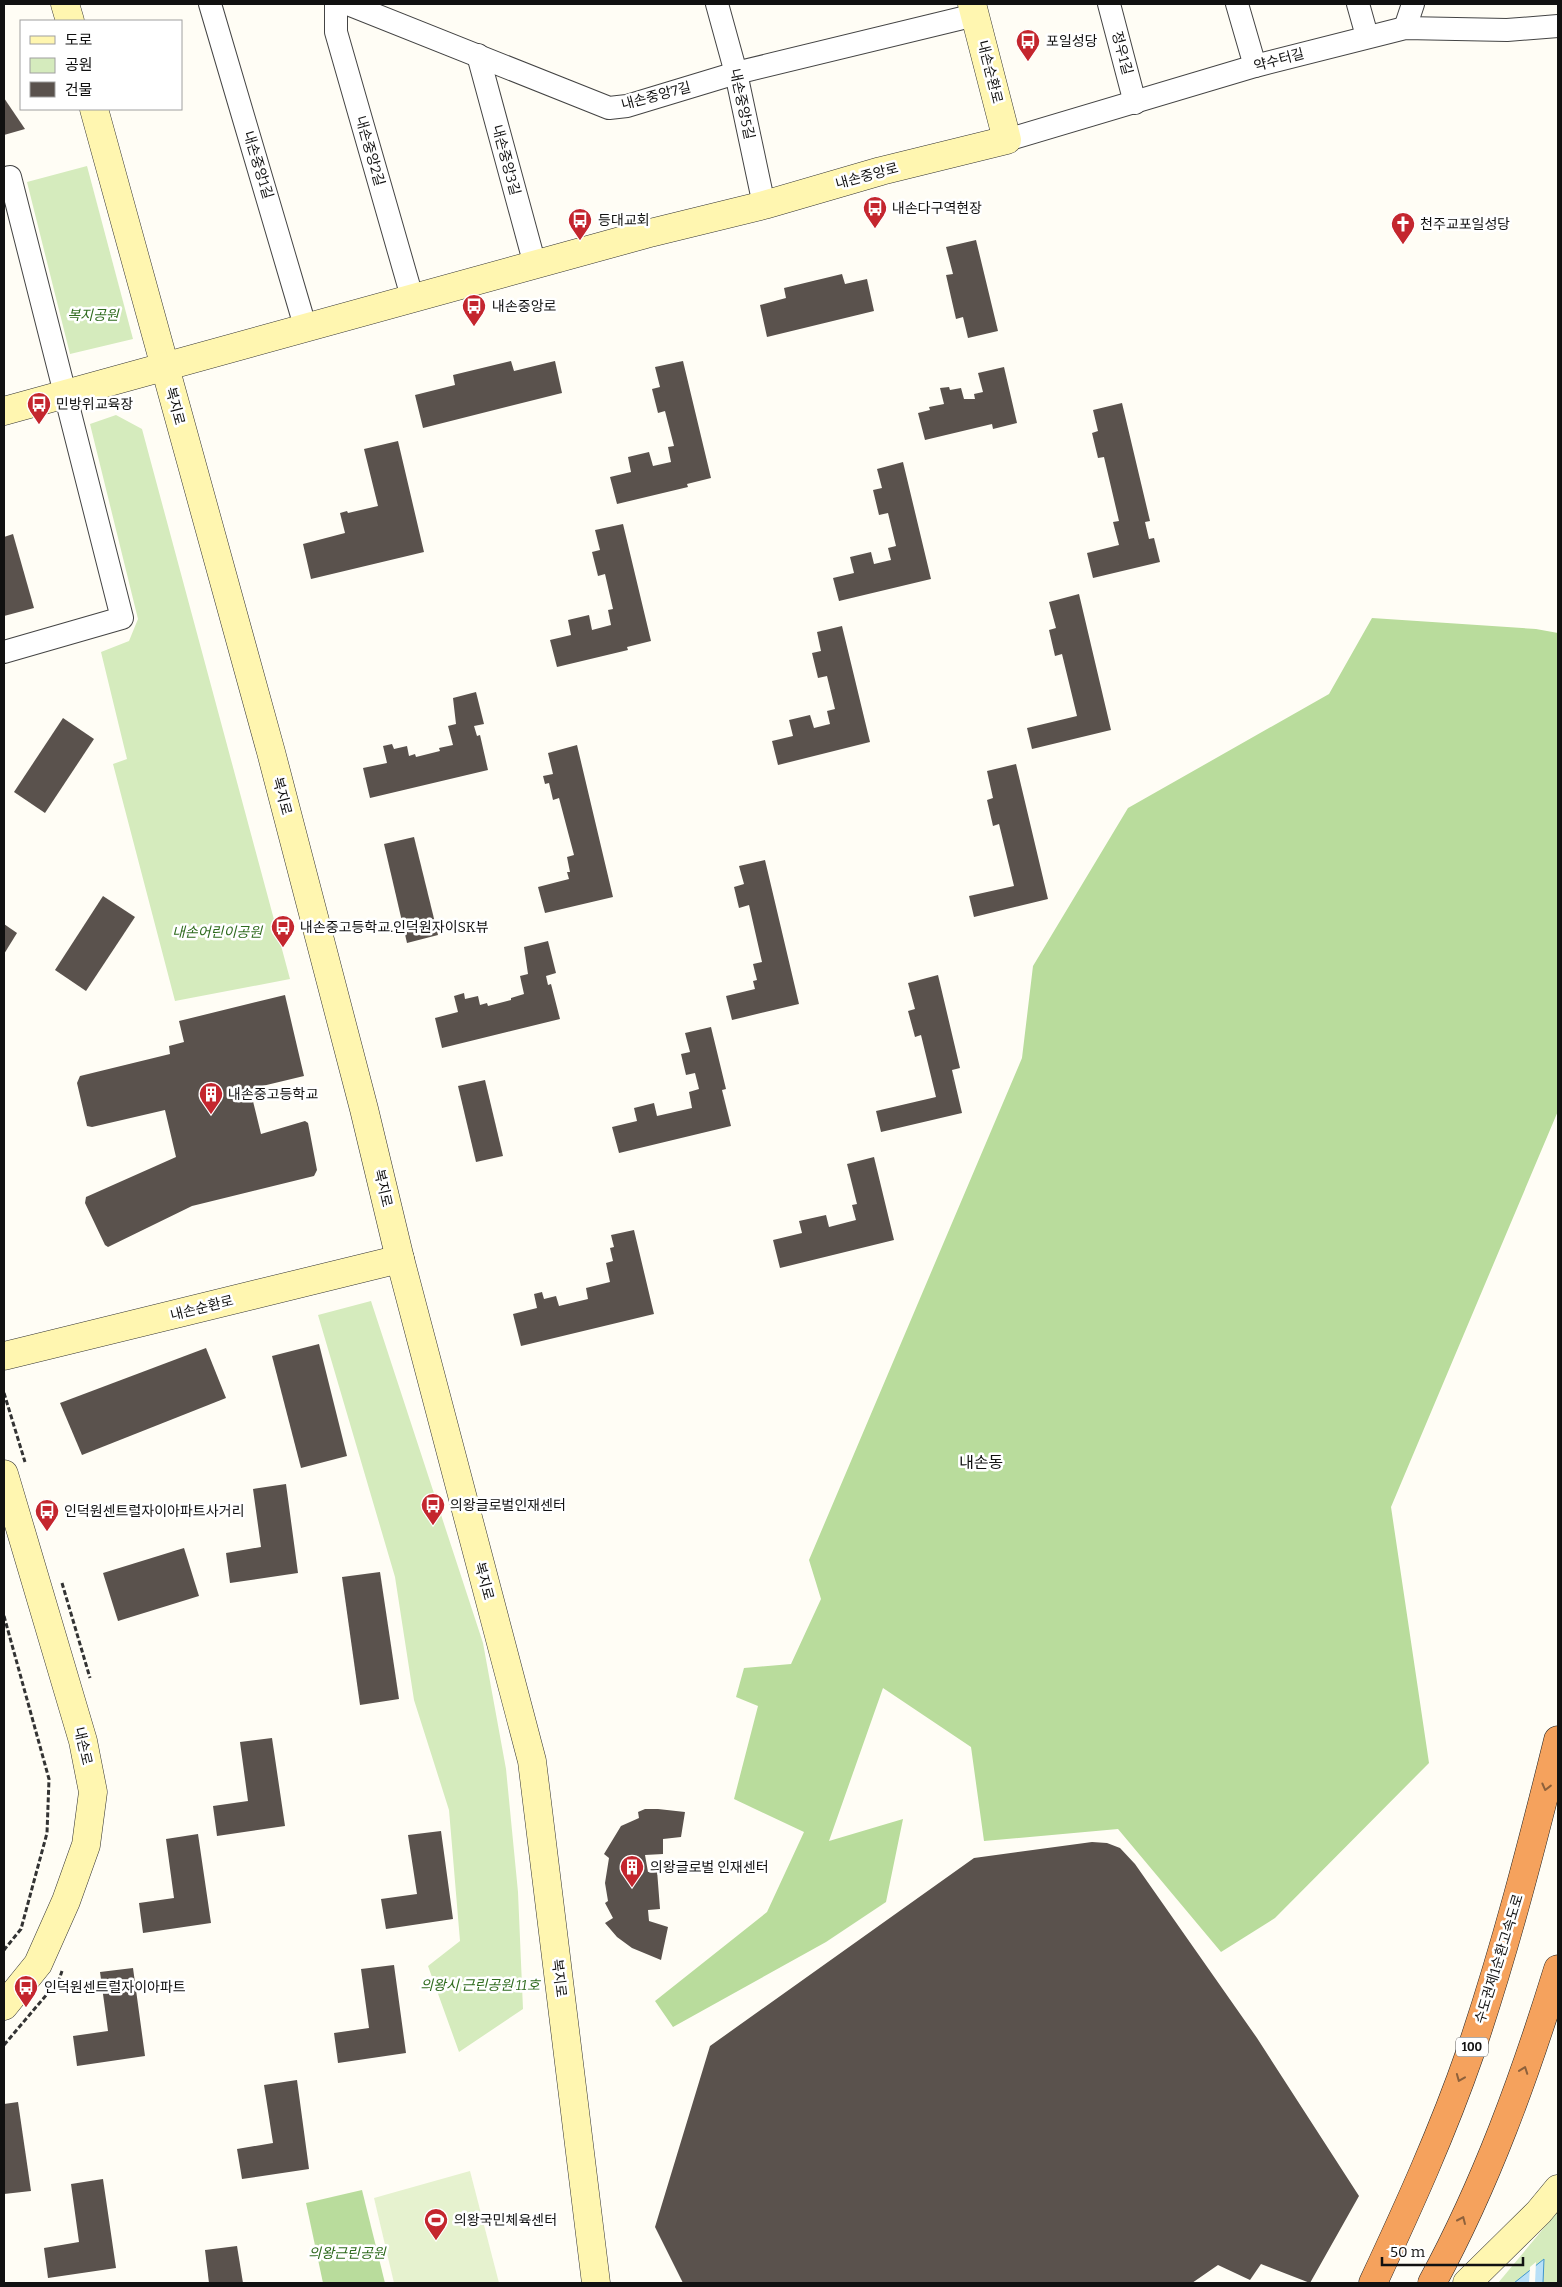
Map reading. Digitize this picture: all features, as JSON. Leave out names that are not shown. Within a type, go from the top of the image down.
[{"type":"highway","name":"수도권제1순환고속도로","points":[[1373,2283],[1408,2209],[1470,2054],[1523,1882],[1558,1740]]},
{"type":"highway","points":[[1437,2277],[1497,2144],[1542,2020],[1558,1969]]},
{"type":"highway","points":[[1356,2283],[1408,2209]]},
{"type":"street","points":[[65,4],[70,20]]},
{"type":"street","name":"내손중앙1길","points":[[210,4],[306,326]]},
{"type":"street","name":"내손중앙2길","points":[[336,4],[336,32],[412,298]]},
{"type":"street","name":"내손중앙7길","points":[[348,4],[609,108],[627,106],[736,73],[974,10]]},
{"type":"street","name":"내손중앙5길","points":[[717,4],[736,73],[764,205]]},
{"type":"street","name":"정우1길","points":[[1109,4],[1135,103]]},
{"type":"street","points":[[1237,4],[1255,66]]},
{"type":"street","points":[[1358,4],[1367,36]]},
{"type":"street","points":[[1405,28],[1413,4]]},
{"type":"street","name":"내손순환로","points":[[974,10],[1007,140]]},
{"type":"street","name":"약수터길","points":[[1007,140],[1255,66],[1367,36],[1405,28],[1507,30],[1558,26]]},
{"type":"street","name":"내손중앙3길","points":[[478,55],[535,266]]},
{"type":"street","name":"복지로","points":[[94,110],[271,752],[364,1109],[400,1259],[532,1761],[596,2283]]},
{"type":"street","name":"내손중앙로","points":[[4,411],[64,396],[306,326],[535,266],[646,234],[764,205],[881,171],[1007,140]]},
{"type":"street","points":[[4,179],[10,178],[122,618],[4,652]]},
{"type":"street","name":"내손순환로","points":[[4,1356],[400,1259]]},
{"type":"street","name":"내손로","points":[[4,1474],[83,1741],[93,1792],[86,1845],[66,1901],[38,1964],[4,2006]]},
{"type":"street","points":[[1466,2283],[1539,2212],[1558,2188]]},
{"type":"path","points":[[4,1616],[49,1779],[46,1833],[22,1929],[4,1950]]},
{"type":"green space","name":"복지공원","points":[[87,166],[133,339],[70,354],[27,182]]},
{"type":"green space","name":"내손어린이공원","points":[[116,415],[142,429],[290,979],[175,1001],[113,764],[127,759],[101,652],[129,641],[138,619],[90,424]]},
{"type":"green space","points":[[1372,618],[1536,629],[1558,633],[1558,1111],[1391,1507],[1429,1763],[1275,1918],[1221,1952],[1118,1829],[984,1841],[971,1747],[883,1688],[829,1841],[903,1819],[886,1902],[826,1942],[673,2027],[655,2001],[767,1912],[804,1832],[734,1799],[758,1706],[736,1697],[744,1668],[791,1664],[821,1599],[809,1560],[1022,1058],[1033,966],[1128,808],[1329,694]]},
{"type":"green space","name":"의왕시 근린공원 11호","points":[[371,1301],[483,1643],[506,1769],[518,1892],[523,2009],[459,2052],[428,1966],[460,1941],[449,1810],[414,1700],[395,1577],[318,1315]]},
{"type":"green space","name":"의왕국민체육센터","points":[[470,2171],[499,2283],[394,2283],[374,2198]]},
{"type":"green space","name":"의왕근린공원","points":[[362,2190],[385,2283],[323,2283],[306,2203]]},
{"type":"green space","points":[[1558,2211],[1558,2283],[1498,2283]]},
{"type":"water","points":[[1544,2259],[1543,2283],[1514,2283]]},
{"type":"pier","points":[[1536,2262],[1535,2283],[1529,2283],[1530,2267]]},
{"type":"building","points":[[4,98],[25,129],[4,135]]},
{"type":"building","points":[[976,240],[998,331],[968,338],[963,317],[956,319],[946,275],[953,274],[946,247]]},
{"type":"building","points":[[842,274],[845,284],[867,279],[874,311],[767,337],[760,305],[786,298],[784,288]]},
{"type":"building","points":[[511,361],[514,371],[555,361],[562,393],[423,428],[415,395],[455,385],[453,375]]},
{"type":"building","points":[[683,361],[711,478],[687,484],[688,487],[617,504],[610,477],[631,472],[628,457],[649,452],[653,466],[671,462],[668,447],[674,446],[665,411],[658,413],[652,389],[660,387],[655,367]]},
{"type":"building","points":[[1004,367],[1017,423],[993,429],[992,424],[925,440],[918,413],[930,410],[929,407],[944,404],[940,388],[949,387],[950,390],[961,388],[964,399],[975,399],[974,394],[983,392],[978,373]]},
{"type":"building","points":[[1122,403],[1150,521],[1145,522],[1149,539],[1154,538],[1160,562],[1093,578],[1087,553],[1119,545],[1113,522],[1119,521],[1104,457],[1098,458],[1092,433],[1098,431],[1093,410]]},
{"type":"building","points":[[398,441],[424,552],[311,579],[303,544],[345,533],[340,513],[378,506],[364,449]]},
{"type":"building","points":[[903,462],[931,579],[839,601],[833,578],[854,573],[850,557],[871,552],[874,564],[891,560],[888,548],[896,546],[888,513],[879,515],[873,490],[882,488],[877,469]]},
{"type":"building","points":[[623,524],[651,641],[627,647],[628,650],[557,667],[550,640],[571,635],[568,620],[589,615],[592,630],[611,625],[608,610],[613,609],[605,574],[598,576],[592,552],[600,550],[595,530]]},
{"type":"building","points":[[13,534],[34,608],[4,616],[4,537]]},
{"type":"building","points":[[1079,594],[1111,730],[1032,749],[1027,728],[1077,716],[1062,654],[1055,656],[1049,630],[1056,628],[1049,602]]},
{"type":"building","points":[[842,626],[870,742],[778,765],[772,741],[793,736],[789,720],[810,715],[814,728],[830,724],[827,711],[835,709],[827,676],[818,678],[812,653],[821,651],[817,632]]},
{"type":"building","points":[[476,692],[484,724],[474,726],[477,736],[480,735],[488,770],[370,798],[363,768],[387,763],[383,746],[392,744],[394,749],[407,746],[409,756],[415,754],[416,757],[440,751],[439,748],[453,745],[448,726],[456,724],[453,698]]},
{"type":"building","points":[[63,718],[94,739],[45,813],[14,792]]},
{"type":"building","points":[[577,745],[613,897],[545,913],[538,887],[569,879],[567,872],[570,872],[567,857],[574,855],[559,798],[553,800],[549,783],[545,784],[543,776],[553,774],[548,753]]},
{"type":"building","points":[[1016,764],[1048,899],[974,917],[969,896],[1014,886],[999,824],[993,826],[987,800],[993,798],[987,771]]},
{"type":"building","points":[[414,837],[438,935],[407,943],[384,844]]},
{"type":"building","points":[[765,860],[799,1004],[732,1020],[726,996],[755,989],[753,981],[757,980],[753,964],[762,962],[749,905],[739,908],[734,887],[744,884],[739,866]]},
{"type":"building","points":[[103,896],[135,917],[86,991],[55,970]]},
{"type":"building","points":[[4,924],[17,933],[4,954]]},
{"type":"building","points":[[548,941],[556,973],[546,976],[548,985],[551,984],[560,1019],[442,1048],[435,1018],[458,1012],[454,996],[464,993],[465,999],[478,996],[480,1005],[487,1003],[488,1006],[511,1000],[511,998],[524,994],[520,976],[528,974],[524,947]]},
{"type":"building","points":[[938,975],[960,1068],[952,1070],[962,1113],[881,1132],[876,1111],[936,1097],[921,1035],[915,1037],[908,1011],[915,1009],[908,983]]},
{"type":"building","name":"내손중고등학교","points":[[285,995],[304,1076],[250,1089],[261,1134],[305,1121],[308,1123],[317,1170],[314,1176],[192,1206],[108,1247],[105,1245],[85,1203],[86,1197],[176,1157],[165,1110],[92,1127],[87,1126],[77,1083],[80,1076],[170,1054],[169,1046],[184,1042],[179,1021]]},
{"type":"building","points":[[711,1027],[726,1089],[722,1090],[731,1126],[619,1153],[612,1127],[637,1121],[634,1108],[654,1103],[657,1116],[692,1108],[689,1092],[699,1089],[695,1073],[686,1075],[681,1054],[690,1052],[685,1033]]},
{"type":"building","points":[[485,1080],[503,1156],[476,1162],[458,1086]]},
{"type":"building","points":[[874,1157],[894,1240],[780,1268],[773,1240],[802,1233],[799,1221],[826,1215],[829,1227],[856,1220],[852,1205],[857,1204],[847,1164]]},
{"type":"building","points":[[634,1230],[654,1314],[521,1346],[513,1314],[537,1308],[534,1294],[542,1292],[544,1299],[556,1296],[559,1306],[588,1299],[586,1288],[610,1282],[606,1263],[613,1261],[610,1248],[614,1247],[611,1235]]},
{"type":"building","points":[[319,1344],[347,1456],[301,1468],[272,1356]]},
{"type":"building","points":[[206,1348],[226,1398],[82,1455],[60,1403]]},
{"type":"building","points":[[286,1484],[298,1573],[230,1583],[226,1553],[261,1547],[253,1489]]},
{"type":"building","points":[[184,1548],[199,1596],[118,1621],[103,1573]]},
{"type":"building","points":[[380,1572],[399,1699],[360,1705],[342,1577]]},
{"type":"building","points":[[272,1738],[285,1826],[217,1836],[213,1806],[248,1801],[240,1742]]},
{"type":"building","name":"의왕글로벌 인재센터","points":[[645,1809],[685,1812],[681,1837],[663,1839],[663,1854],[645,1855],[648,1872],[657,1870],[660,1909],[648,1910],[649,1921],[668,1927],[661,1960],[632,1948],[617,1937],[605,1923],[613,1918],[605,1903],[608,1901],[605,1883],[609,1858],[604,1854],[621,1826],[639,1818],[638,1812]]},
{"type":"building","points":[[441,1831],[453,1919],[386,1929],[381,1899],[417,1894],[408,1835]]},
{"type":"building","points":[[198,1834],[211,1923],[143,1933],[139,1903],[174,1898],[166,1839]]},
{"type":"building","points":[[1092,1842],[1107,1843],[1120,1848],[1135,1864],[1257,2038],[1359,2196],[1310,2283],[1261,2264],[1250,2280],[1218,2265],[1192,2283],[683,2283],[655,2227],[710,2046],[974,1858]]},
{"type":"building","points":[[394,1965],[406,2053],[338,2063],[334,2033],[369,2028],[361,1969]]},
{"type":"building","points":[[133,1968],[145,2056],[77,2066],[73,2036],[108,2031],[100,1972]]},
{"type":"building","points":[[297,2080],[309,2169],[242,2179],[237,2149],[273,2143],[264,2085]]},
{"type":"building","points":[[18,2102],[31,2191],[4,2194],[4,2104]]},
{"type":"building","points":[[103,2179],[116,2268],[48,2278],[44,2248],[79,2242],[71,2184]]},
{"type":"building","points":[[237,2246],[243,2283],[209,2283],[205,2250]]},
{"type":"place","name":"포일성당","points":[[1028,62]]},
{"type":"place","name":"내손다구역현장","points":[[875,229]]},
{"type":"place","name":"등대교회","points":[[580,241]]},
{"type":"place","name":"천주교포일성당","points":[[1403,245]]},
{"type":"place","name":"내손중앙로","points":[[474,327]]},
{"type":"place","name":"민방위교육장","points":[[39,425]]},
{"type":"place","name":"내손중고등학교.인덕원자이SK뷰","points":[[283,948]]},
{"type":"place","name":"내손중고등학교","points":[[211,1115]]},
{"type":"place","name":"의왕글로벌인재센터","points":[[433,1526]]},
{"type":"place","name":"인덕원센트럴자이아파트사거리","points":[[47,1532]]},
{"type":"place","name":"의왕글로벌 인재센터","points":[[632,1888]]},
{"type":"place","name":"인덕원센트럴자이아파트","points":[[26,2008]]},
{"type":"place","name":"의왕국민체육센터","points":[[436,2241]]},
{"type":"district","name":"내손동","points":[[981,1462]]}]
